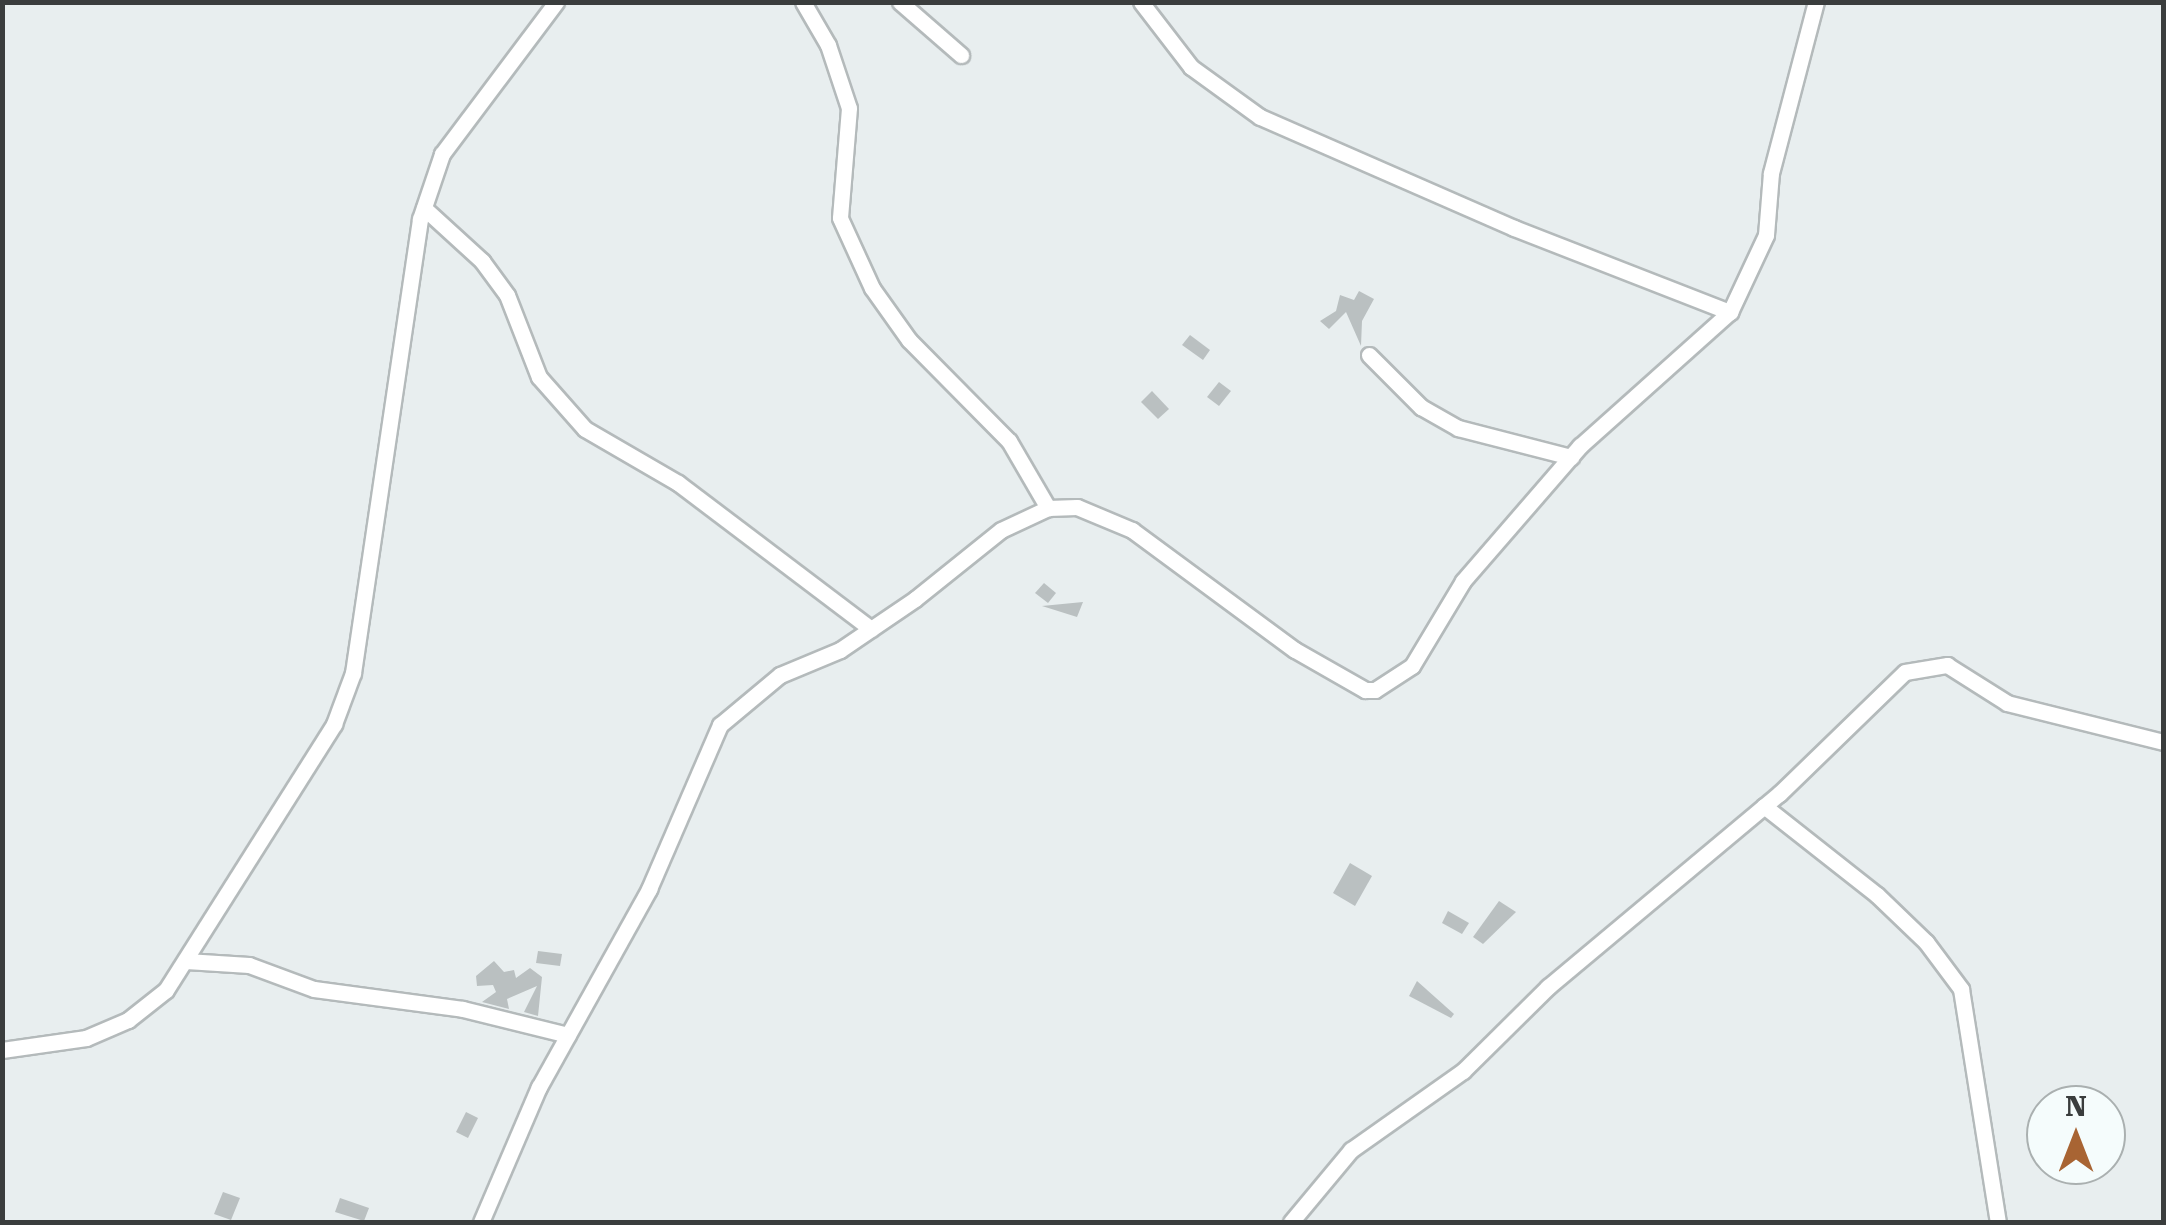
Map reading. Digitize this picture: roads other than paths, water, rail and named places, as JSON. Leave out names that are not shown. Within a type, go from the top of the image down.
[{"type":"street","points":[[2,1050],[86,1038],[128,1020],[166,990],[270,818],[306,775],[353,673],[424,208],[442,154],[556,2]]},
{"type":"street","points":[[802,2],[828,45],[846,94],[849,141],[840,218],[872,288],[909,340],[1009,440],[1048,508]]},
{"type":"street","points":[[900,2],[961,55]]},
{"type":"street","points":[[1141,2],[1191,67],[1260,117],[1478,213],[1730,312]]},
{"type":"street","points":[[481,1222],[568,1035],[649,889],[720,725],[780,675],[870,629],[1001,530],[1048,508],[1077,507],[1132,530],[1295,650],[1375,690],[1412,666],[1463,581],[1571,456],[1649,378],[1730,312],[1766,235],[1779,137],[1816,2]]},
{"type":"street","points":[[424,208],[482,260],[506,295],[538,376],[585,429],[678,483],[870,629]]},
{"type":"street","points":[[1369,355],[1410,398],[1458,428],[1571,456]]},
{"type":"street","points":[[1290,1222],[1351,1150],[1462,1072],[1548,987],[1764,806],[1905,672],[1930,664],[1948,664],[2008,703],[2164,742]]},
{"type":"street","points":[[1764,806],[1877,894],[1926,942],[1961,988],[1993,1219]]},
{"type":"street","points":[[186,960],[249,965],[314,988],[463,1010],[568,1035]]}]
